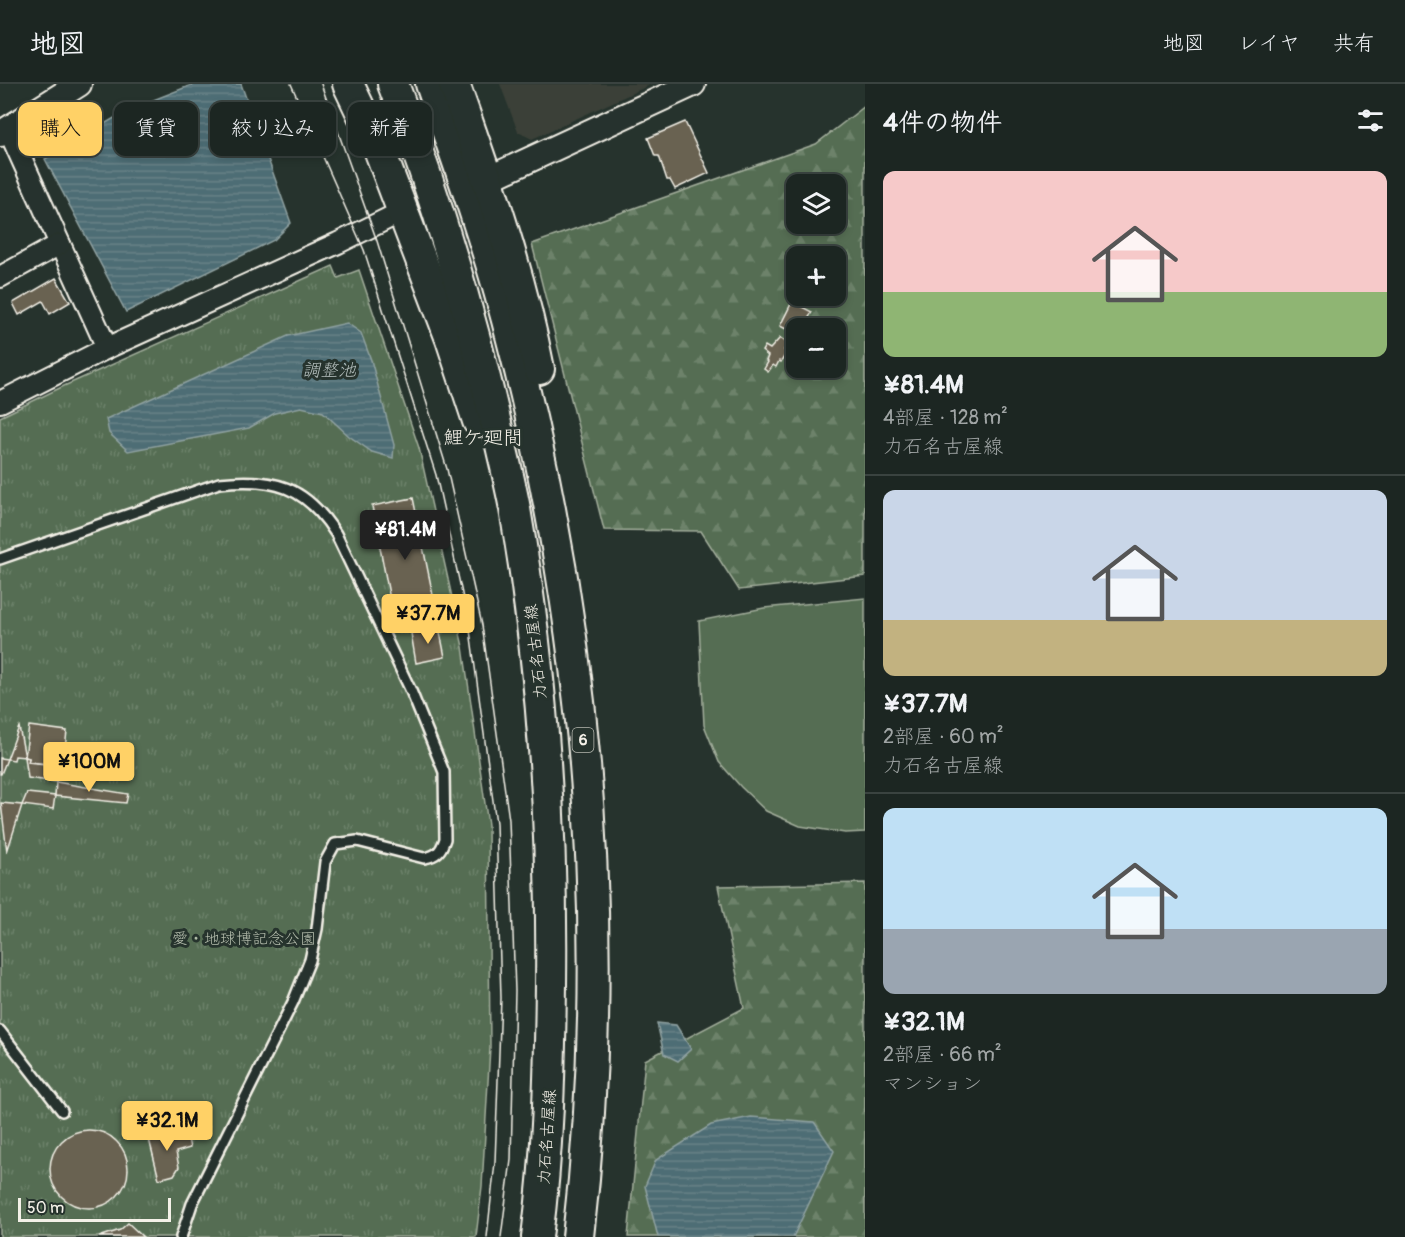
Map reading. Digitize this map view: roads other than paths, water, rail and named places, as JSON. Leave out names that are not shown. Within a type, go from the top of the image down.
[{"type":"main road","points":[[348,84],[379,148],[451,339],[477,418],[530,603]]},
{"type":"main road","name":"力石名古屋線","points":[[393,84],[426,170],[485,375],[514,506],[530,603],[548,798],[552,915],[550,1090],[537,1237]]},
{"type":"main road","name":"6","points":[[431,84],[475,211],[529,406],[548,493],[580,704],[590,813],[594,903],[591,1096],[578,1237]]},
{"type":"main road","name":"6","points":[[454,84],[488,178],[531,328],[588,628],[597,730],[602,841],[594,903]]},
{"type":"street","points":[[79,84],[4,132],[60,244],[107,348]]},
{"type":"street","points":[[488,178],[693,84]]},
{"type":"street","points":[[0,402],[107,348],[403,211]]},
{"type":"street","points":[[0,277],[60,244]]},
{"type":"lane","points":[[0,559],[219,483],[243,480],[267,483],[292,490],[312,504],[336,534],[411,691],[444,772],[445,839],[441,849],[434,856],[424,858],[357,841],[335,844],[324,862],[317,929],[310,960],[294,1002],[192,1204],[181,1237]]},
{"type":"lane","points":[[2,1037],[62,1111]]},
{"type":"water","points":[[194,84],[241,84],[247,102],[210,102],[210,156],[267,156],[291,223],[274,240],[126,312],[45,159],[50,156],[102,156],[102,125],[114,118],[114,156],[198,156],[198,102],[148,102]]},
{"type":"water","name":"調整池","points":[[347,323],[361,333],[371,360],[394,445],[393,458],[372,452],[349,436],[323,412],[301,407],[275,413],[249,428],[128,451],[109,433],[106,419],[288,336]]},
{"type":"water","points":[[657,1023],[676,1025],[691,1049],[678,1061],[664,1054]]},
{"type":"water","points":[[751,1117],[814,1122],[834,1151],[793,1237],[658,1237],[645,1186],[656,1160],[711,1125]]},
{"type":"tram line","points":[[291,84],[364,250],[436,475],[470,630],[496,823],[501,998],[495,1162],[487,1237]]},
{"type":"tram line","points":[[321,84],[377,241],[447,469],[482,625],[509,820],[515,991],[511,1160],[501,1237]]},
{"type":"district","name":"鯉ケ廻間","points":[[483,437]]},
{"type":"park label","name":"愛・地球博記念公園","points":[[244,938]]}]
